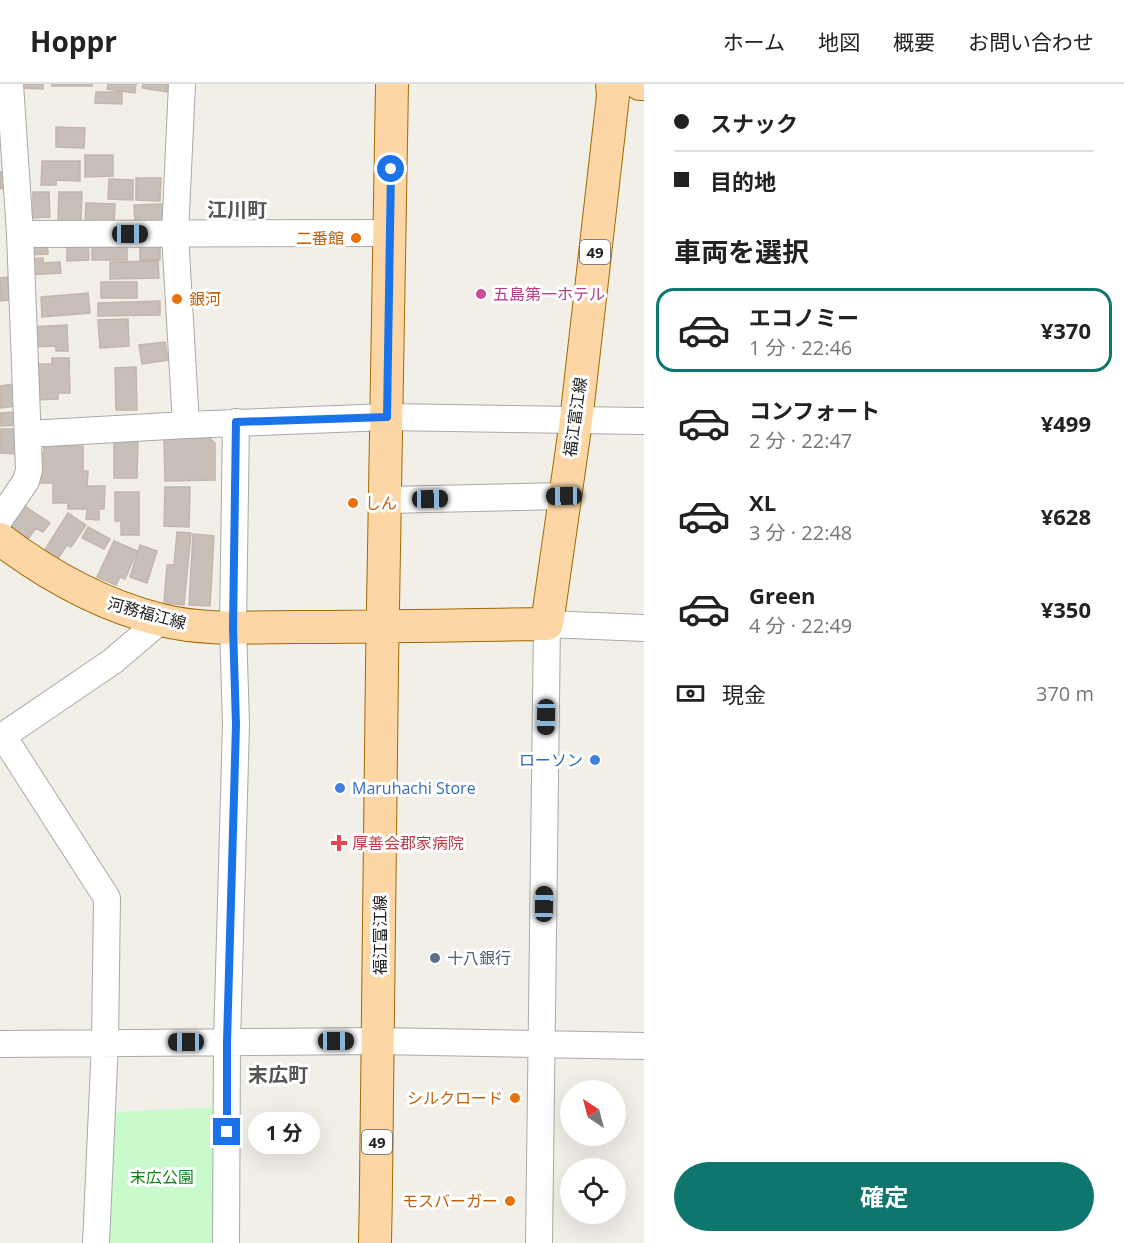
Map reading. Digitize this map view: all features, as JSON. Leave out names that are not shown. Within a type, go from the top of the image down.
[{"type":"main road","name":"福江富江線","points":[[375,1243],[392,84]]},
{"type":"main road","name":"福江富江線","points":[[547,624],[576,420],[613,96],[612,84]]},
{"type":"main road","name":"河務福江線","points":[[0,538],[44,570],[100,601],[161,620],[195,626],[384,626]]},
{"type":"main road","points":[[384,626],[547,624]]},
{"type":"street","points":[[0,519],[26,481],[29,470],[20,234],[10,84]]},
{"type":"street","points":[[182,84],[175,234],[186,424]]},
{"type":"street","points":[[20,234],[390,232]]},
{"type":"street","points":[[29,434],[186,424],[387,417],[644,421]]},
{"type":"street","points":[[226,1243],[227,1042],[236,725],[233,627],[236,422]]},
{"type":"street","points":[[386,500],[564,496]]},
{"type":"street","points":[[96,1243],[105,1042],[107,898],[2,737],[113,661],[161,620]]},
{"type":"street","points":[[539,1243],[547,624],[644,628]]},
{"type":"street","points":[[0,1044],[379,1041],[644,1046]]},
{"type":"green space","name":"末広公園","points":[[216,1107],[212,1243],[107,1243],[114,1112]]},
{"type":"building","points":[[22,84],[43,84],[43,89],[22,88]]},
{"type":"building","points":[[52,84],[92,84],[92,86],[52,86]]},
{"type":"building","points":[[108,84],[136,84],[135,93],[107,89]]},
{"type":"building","points":[[143,84],[168,84],[167,92],[142,88]]},
{"type":"building","points":[[96,92],[122,92],[122,104],[95,103]]},
{"type":"building","points":[[56,127],[85,128],[84,148],[56,147]]},
{"type":"building","points":[[85,155],[113,155],[113,176],[85,177]]},
{"type":"building","points":[[42,161],[80,161],[80,181],[56,180],[56,185],[41,185]]},
{"type":"building","points":[[0,172],[3,172],[4,188],[0,189]]},
{"type":"building","points":[[136,178],[161,178],[160,201],[136,200]]},
{"type":"building","points":[[109,179],[133,180],[133,200],[108,199]]},
{"type":"building","points":[[33,192],[49,192],[50,217],[33,218]]},
{"type":"building","points":[[59,192],[82,192],[81,222],[58,221]]},
{"type":"building","points":[[86,203],[115,204],[114,224],[85,224]]},
{"type":"building","points":[[162,204],[162,229],[135,229],[134,205]]},
{"type":"building","points":[[127,237],[127,260],[92,260],[92,238]]},
{"type":"building","points":[[47,239],[48,254],[27,255],[27,240]]},
{"type":"building","points":[[140,240],[160,240],[160,260],[140,260]]},
{"type":"building","points":[[88,241],[89,260],[67,261],[67,242]]},
{"type":"building","points":[[43,258],[43,263],[60,262],[61,273],[27,275],[27,259]]},
{"type":"building","points":[[158,261],[159,278],[110,279],[110,262]]},
{"type":"building","points":[[8,277],[9,300],[0,301],[0,278]]},
{"type":"building","points":[[101,282],[137,282],[137,298],[101,298]]},
{"type":"building","points":[[88,293],[90,313],[42,317],[41,297]]},
{"type":"building","points":[[160,301],[160,315],[98,316],[98,303]]},
{"type":"building","points":[[128,319],[129,346],[100,348],[98,320]]},
{"type":"building","points":[[67,325],[68,351],[56,351],[56,346],[30,347],[29,327]]},
{"type":"building","points":[[165,342],[168,360],[142,364],[139,345]]},
{"type":"building","points":[[52,358],[69,358],[70,393],[58,393],[58,399],[35,400],[34,364],[52,364]]},
{"type":"building","points":[[136,367],[137,410],[116,410],[115,368]]},
{"type":"building","points":[[13,384],[16,406],[0,408],[0,386]]},
{"type":"building","points":[[15,412],[16,425],[0,426],[0,413]]},
{"type":"building","points":[[0,429],[21,429],[17,454],[0,453]]},
{"type":"building","points":[[208,437],[215,443],[215,480],[165,481],[164,438]]},
{"type":"building","points":[[114,439],[138,439],[137,478],[114,478]]},
{"type":"building","points":[[44,446],[83,446],[83,471],[88,471],[87,486],[105,486],[104,509],[99,509],[99,520],[86,519],[87,509],[68,509],[68,503],[53,503],[53,483],[38,483],[39,453],[44,453]]},
{"type":"building","points":[[165,487],[190,487],[189,527],[164,526]]},
{"type":"building","points":[[115,492],[139,492],[139,535],[121,535],[121,521],[115,521]]},
{"type":"building","points":[[20,503],[50,523],[43,532],[36,528],[28,539],[6,524]]},
{"type":"building","points":[[68,513],[86,525],[71,547],[67,545],[57,560],[44,551]]},
{"type":"building","points":[[88,527],[110,539],[104,549],[82,538]]},
{"type":"building","points":[[177,532],[191,533],[184,605],[164,603],[167,565],[174,565]]},
{"type":"building","points":[[193,534],[214,536],[210,606],[189,605]]},
{"type":"building","points":[[114,541],[137,551],[125,579],[120,577],[116,585],[97,577]]},
{"type":"building","points":[[140,545],[157,551],[147,583],[130,577]]},
{"type":"place","name":"二番館","points":[[356,238]]},
{"type":"place","name":"五島第一ホテル","points":[[481,294]]},
{"type":"place","name":"銀河","points":[[177,299]]},
{"type":"place","name":"しん","points":[[353,503]]},
{"type":"place","name":"ローソン","points":[[595,760]]},
{"type":"place","name":"Maruhachi Store","points":[[340,788]]},
{"type":"place","name":"厚善会郡家病院","points":[[339,843]]},
{"type":"place","name":"十八銀行","points":[[435,958]]},
{"type":"place","name":"シルクロード","points":[[515,1098]]},
{"type":"place","name":"モスバーガー","points":[[510,1201]]},
{"type":"district","name":"江川町","points":[[237,209]]},
{"type":"district","name":"末広町","points":[[278,1074]]},
{"type":"route","points":[[227,1132],[227,1042],[236,725],[233,627],[236,422],[387,417],[391,169]]}]
